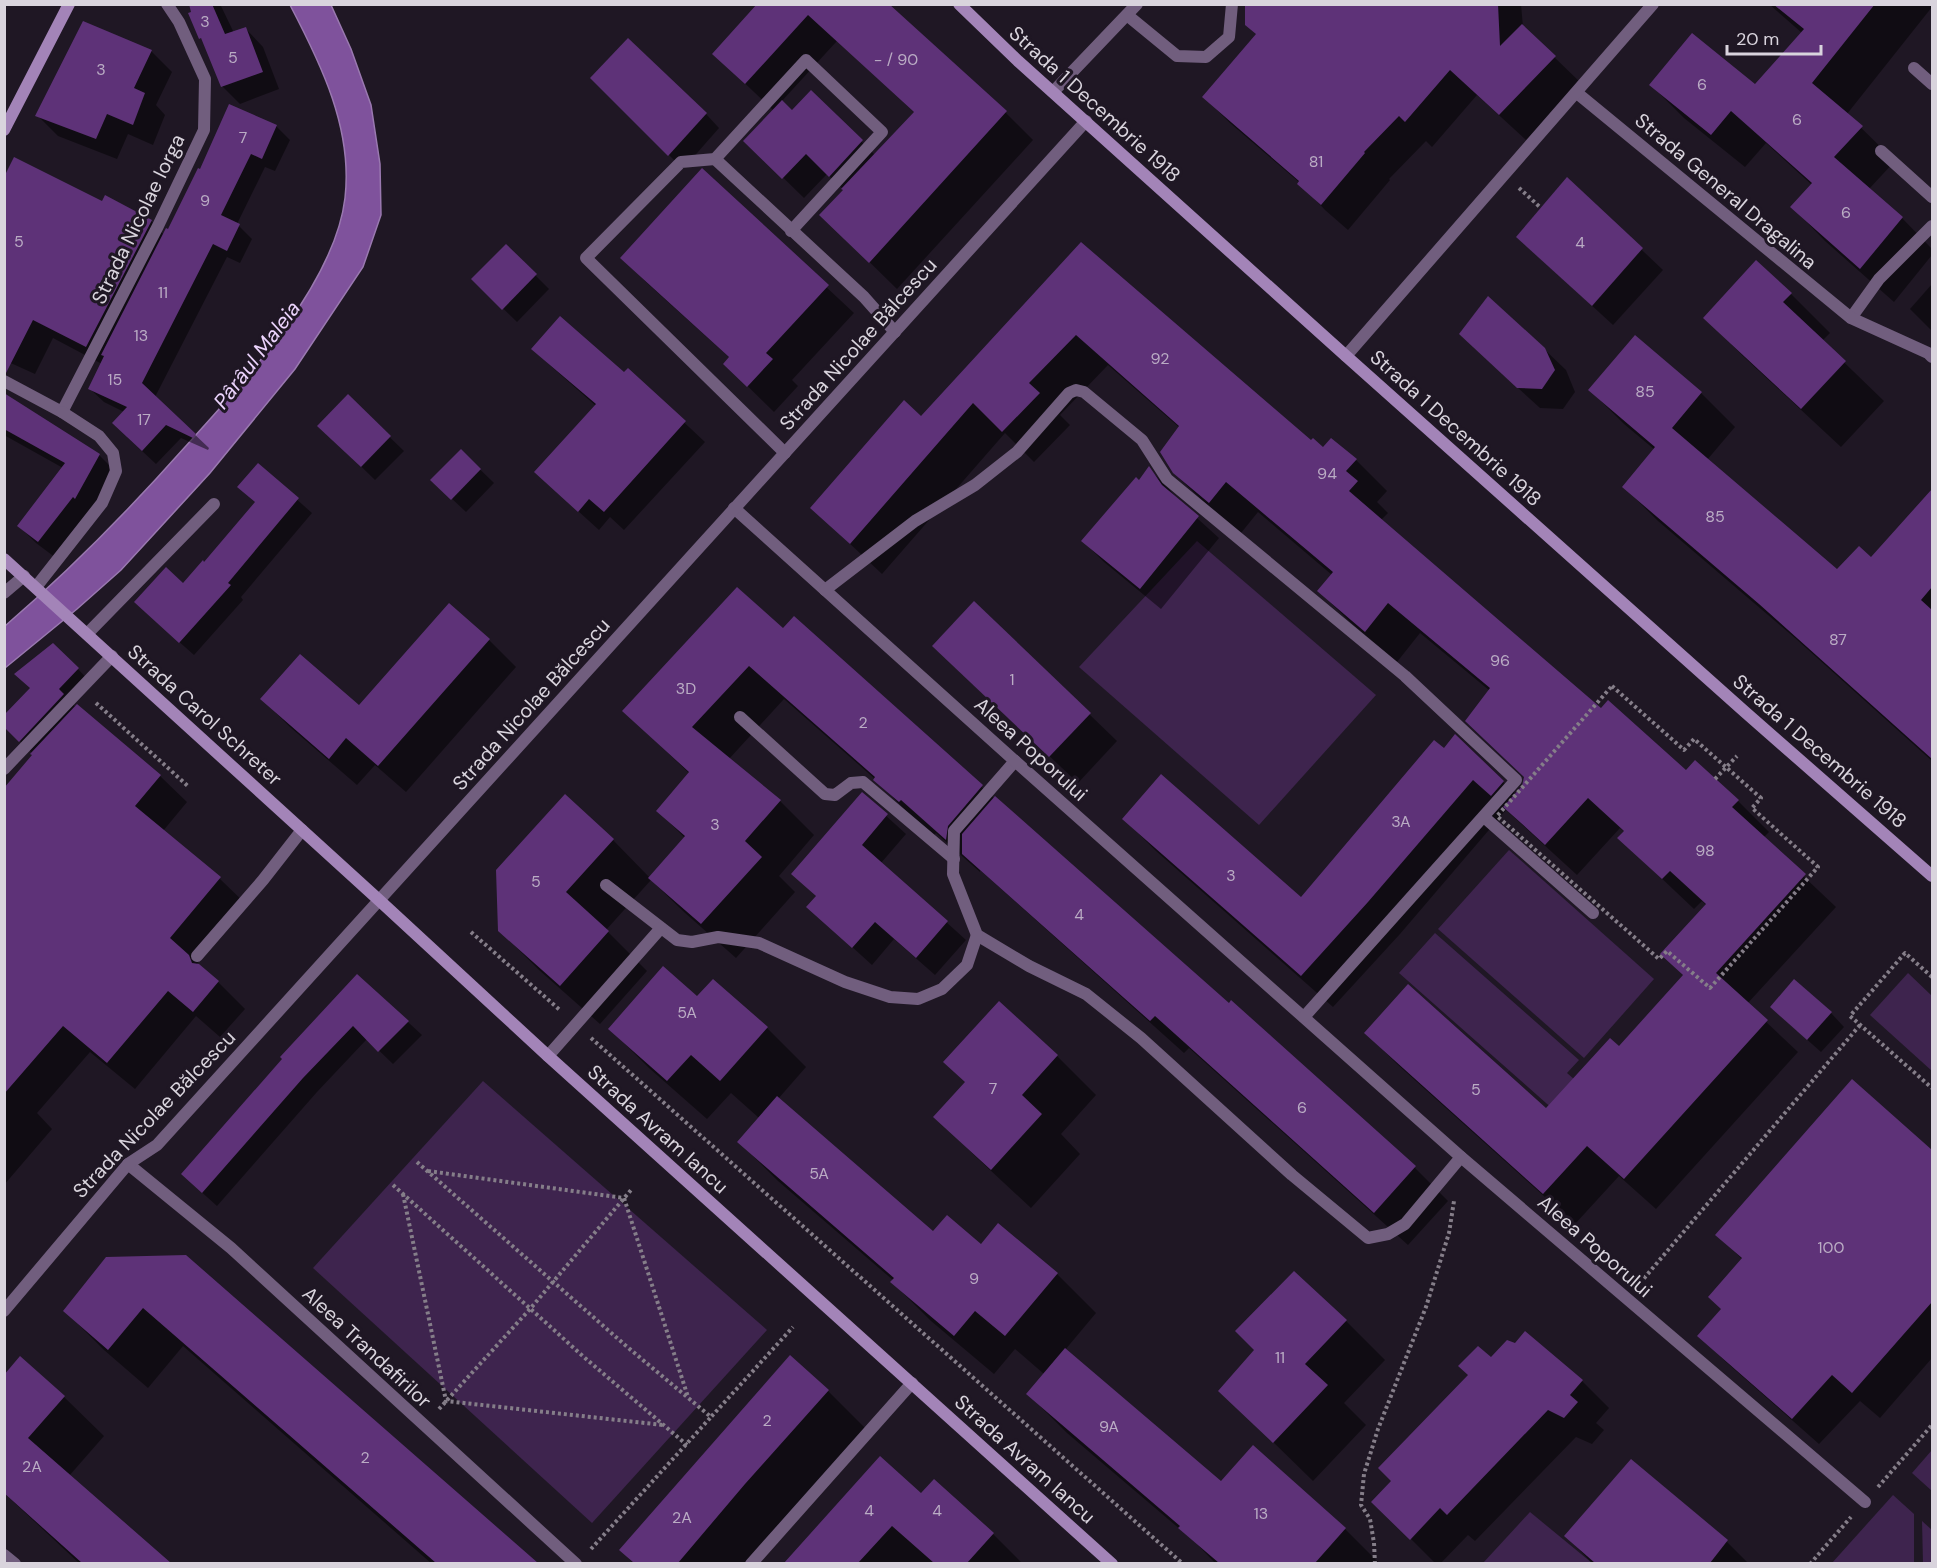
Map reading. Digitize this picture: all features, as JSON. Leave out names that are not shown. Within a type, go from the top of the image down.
[{"type":"street","points":[[4,130],[69,4]]},
{"type":"street","name":"Strada Nicolae Iorga","points":[[62,412],[158,226],[204,130],[205,79],[179,22],[167,4]]},
{"type":"street","name":"Strada 1 Decembrie 1918","points":[[959,4],[1018,61],[1346,357],[1932,875]]},
{"type":"street","points":[[1053,92],[1137,4]]},
{"type":"street","points":[[1127,15],[1177,56],[1206,57],[1229,37],[1232,4]]},
{"type":"street","points":[[1346,357],[1577,93],[1649,6]]},
{"type":"street","points":[[785,453],[586,258],[681,162],[715,159],[806,60],[882,132],[791,231]]},
{"type":"street","points":[[1914,68],[1932,84]]},
{"type":"street","name":"Strada General Dragalina","points":[[1577,93],[1851,318],[1928,353],[1932,357]]},
{"type":"street","name":"Strada Nicolae Bălcescu","points":[[4,1311],[128,1164],[157,1145],[1086,121]]},
{"type":"street","points":[[1881,151],[1932,197]]},
{"type":"street","points":[[715,159],[864,297],[895,332]]},
{"type":"street","points":[[1851,318],[1879,279],[1932,226]]},
{"type":"street","points":[[4,381],[62,412],[99,436],[113,453],[116,471],[102,502],[36,587]]},
{"type":"street","points":[[825,590],[915,521],[975,485],[1017,452],[1069,393],[1076,390],[1084,392],[1142,440],[1167,479],[1405,676],[1516,780],[1304,1017]]},
{"type":"street","points":[[87,634],[214,504]]},
{"type":"street","name":"Aleea Poporului","points":[[734,508],[1461,1157],[1864,1502]]},
{"type":"street","name":"Strada Carol Schreter","points":[[4,559],[380,901]]},
{"type":"street","points":[[4,593],[24,576]]},
{"type":"street","points":[[4,769],[111,656]]},
{"type":"street","points":[[740,717],[825,794],[834,795],[850,783],[864,782],[954,859]]},
{"type":"street","points":[[1015,761],[954,831],[953,874],[977,935],[1029,966],[1086,994],[1140,1038],[1292,1175],[1368,1238],[1388,1234],[1405,1224],[1461,1157]]},
{"type":"street","points":[[1484,817],[1593,913]]},
{"type":"street","points":[[197,957],[303,830]]},
{"type":"street","points":[[606,885],[677,940],[692,942],[718,937],[759,943],[844,982],[890,997],[918,999],[942,989],[967,965],[977,935]]},
{"type":"street","name":"Strada Avram Iancu","points":[[380,901],[548,1056],[1112,1563]]},
{"type":"street","points":[[548,1056],[661,928]]},
{"type":"street","name":"Aleea Trandafirilor","points":[[128,1164],[231,1248],[424,1425],[581,1560]]},
{"type":"street","points":[[751,1563],[912,1383]]},
{"type":"street","points":[[4,1555],[15,1563]]},
{"type":"path","points":[[1516,186],[1541,208]]},
{"type":"path","points":[[1612,686],[1684,750],[1694,739],[1726,767],[1761,798],[1752,808],[1818,867],[1710,988],[1667,951],[1659,959],[1497,816],[1612,686]]},
{"type":"path","points":[[80,689],[189,787]]},
{"type":"path","points":[[1715,779],[1737,756]]},
{"type":"path","points":[[471,932],[1183,1563]]},
{"type":"path","points":[[1932,977],[1905,953],[1850,1016],[1932,1088]]},
{"type":"path","points":[[1632,1278],[1639,1284],[1860,1025]]},
{"type":"path","points":[[417,1162],[711,1417]]},
{"type":"path","points":[[428,1171],[624,1198]]},
{"type":"path","points":[[393,1185],[530,1309],[687,1445]]},
{"type":"path","points":[[424,1425],[530,1309],[632,1190]]},
{"type":"path","points":[[403,1194],[446,1401]]},
{"type":"path","points":[[624,1198],[689,1399]]},
{"type":"path","points":[[1375,1563],[1370,1519],[1361,1505],[1364,1474],[1385,1410],[1426,1307],[1449,1233],[1454,1199]]},
{"type":"path","points":[[581,1560],[793,1328]]},
{"type":"path","points":[[446,1401],[663,1425]]},
{"type":"shaded area","points":[[290,5],[331,5],[351,49],[371,105],[380,164],[381,215],[363,267],[295,369],[210,473],[121,570],[5,668],[5,626],[52,584],[120,517],[233,394],[283,331],[324,264],[338,231],[345,198],[344,147],[339,122],[323,74]]},
{"type":"shaded area","points":[[1197,541],[1376,695],[1259,825],[1079,667]]},
{"type":"shaded area","points":[[1509,850],[1654,979],[1584,1058],[1438,929]]},
{"type":"shaded area","points":[[1435,933],[1579,1060],[1567,1073],[1614,1114],[1590,1142],[1399,973]]},
{"type":"shaded area","points":[[1908,973],[1932,996],[1932,1071],[1870,1015]]},
{"type":"shaded area","points":[[483,1081],[767,1330],[592,1523],[313,1268]]},
{"type":"shaded area","points":[[1932,1450],[1932,1491],[1912,1473]]},
{"type":"shaded area","points":[[1893,1495],[1914,1514],[1914,1563],[1832,1563]]},
{"type":"shaded area","points":[[1530,1512],[1592,1563],[1483,1563]]},
{"type":"shaded area","points":[[1922,1521],[1932,1530],[1932,1563],[1923,1563]]},
{"type":"building","points":[[189,4],[212,4],[225,34],[246,27],[263,72],[221,87],[188,13],[191,12]]},
{"type":"building","points":[[757,4],[889,4],[1007,111],[869,263],[819,215],[914,112],[808,15],[745,84],[712,54]]},
{"type":"building","points":[[1245,4],[1498,4],[1500,46],[1522,24],[1556,56],[1499,115],[1450,70],[1405,122],[1399,116],[1364,152],[1321,205],[1297,184],[1299,181],[1202,97],[1256,34],[1245,25]]},
{"type":"building","points":[[1773,4],[1875,4],[1812,83],[1863,126],[1834,157],[1903,217],[1860,269],[1790,207],[1812,183],[1731,111],[1711,135],[1649,85],[1692,33],[1755,84],[1804,29]]},
{"type":"building","points":[[83,21],[152,50],[134,88],[145,93],[133,125],[107,114],[96,139],[35,116]]},
{"type":"building","points":[[628,38],[707,113],[668,156],[590,78]]},
{"type":"building","points":[[811,90],[863,140],[829,177],[806,154],[782,179],[743,141],[782,100],[792,110]]},
{"type":"building","points":[[229,104],[277,125],[262,159],[251,154],[221,215],[240,224],[227,251],[213,244],[142,383],[196,434],[193,438],[166,425],[142,451],[112,423],[127,407],[88,389],[104,356],[101,355],[166,228],[168,229],[198,168],[200,169]]},
{"type":"building","points":[[14,157],[102,201],[105,195],[152,220],[86,347],[33,320],[4,373],[4,177]]},
{"type":"building","points":[[702,168],[829,285],[766,353],[773,359],[747,387],[723,364],[729,357],[620,258]]},
{"type":"building","points":[[1567,177],[1643,248],[1592,306],[1516,237]]},
{"type":"building","points":[[1081,242],[1311,440],[1313,438],[1323,447],[1331,438],[1357,459],[1346,471],[1358,481],[1349,491],[1601,708],[1608,700],[1686,770],[1695,760],[1739,800],[1732,807],[1806,874],[1716,973],[1768,1020],[1624,1179],[1587,1146],[1543,1194],[1364,1033],[1408,984],[1546,1108],[1610,1038],[1619,1046],[1683,975],[1660,954],[1706,904],[1670,871],[1662,879],[1617,838],[1624,831],[1588,798],[1545,845],[1503,807],[1522,786],[1524,777],[1465,721],[1490,688],[1388,603],[1365,632],[1317,591],[1333,572],[1226,482],[1209,503],[1173,473],[1160,452],[1179,426],[1076,335],[1029,383],[1040,393],[1002,432],[973,403],[850,544],[810,508],[904,400],[921,416]]},
{"type":"building","points":[[506,244],[537,274],[502,310],[471,279]]},
{"type":"building","points":[[1756,260],[1792,293],[1783,302],[1846,361],[1801,409],[1703,318]]},
{"type":"building","points":[[1488,296],[1545,348],[1555,370],[1542,389],[1517,388],[1459,334]]},
{"type":"building","points":[[560,316],[624,372],[628,368],[686,421],[604,512],[589,499],[578,512],[534,472],[596,404],[531,349]]},
{"type":"building","points":[[1635,335],[1702,392],[1672,428],[1837,569],[1859,546],[1871,557],[1932,489],[1932,587],[1921,600],[1932,610],[1932,759],[1759,604],[1622,487],[1655,447],[1588,390]]},
{"type":"building","points":[[4,393],[100,454],[75,499],[73,497],[38,542],[17,526],[65,463],[4,429]]},
{"type":"building","points":[[348,394],[391,436],[361,467],[317,426]]},
{"type":"building","points":[[461,449],[481,469],[451,500],[430,480]]},
{"type":"building","points":[[258,463],[299,498],[228,583],[231,585],[179,643],[134,602],[166,567],[183,583],[203,560],[204,562],[255,502],[237,487]]},
{"type":"building","points":[[1149,466],[1162,485],[1199,516],[1140,589],[1081,541],[1136,477],[1139,480]]},
{"type":"building","points":[[737,587],[783,628],[794,616],[983,785],[948,826],[946,840],[901,800],[899,802],[873,780],[875,777],[749,666],[692,727],[781,800],[745,841],[762,857],[701,924],[648,878],[685,836],[656,811],[689,772],[622,711]]},
{"type":"building","points":[[974,601],[1091,713],[1049,757],[932,646]]},
{"type":"building","points":[[449,603],[490,639],[378,766],[346,738],[329,759],[260,699],[300,654],[359,705]]},
{"type":"building","points":[[53,643],[79,668],[59,689],[64,694],[19,742],[4,727],[4,715],[30,688],[14,674]]},
{"type":"building","points":[[77,704],[161,775],[135,806],[221,877],[170,938],[189,955],[192,963],[199,964],[219,981],[193,1012],[168,991],[107,1063],[63,1026],[4,1094],[4,788],[32,755],[30,754]]},
{"type":"building","points":[[1455,734],[1504,781],[1491,796],[1473,780],[1301,976],[1122,819],[1161,774],[1301,897],[1434,740],[1444,748]]},
{"type":"building","points":[[862,792],[888,814],[862,845],[948,921],[916,958],[875,922],[852,948],[806,907],[816,896],[791,874]]},
{"type":"building","points":[[565,794],[614,839],[566,892],[609,931],[560,986],[498,931],[496,870]]},
{"type":"building","points":[[995,796],[1229,1003],[1231,1000],[1416,1166],[1374,1213],[1155,1016],[1150,1021],[962,854],[962,834]]},
{"type":"building","points":[[663,966],[697,996],[713,979],[768,1027],[720,1081],[691,1055],[667,1081],[608,1029]]},
{"type":"building","points":[[357,974],[409,1021],[378,1052],[353,1026],[303,1078],[202,1193],[181,1174],[282,1059],[280,1057]]},
{"type":"building","points":[[1794,979],[1832,1012],[1807,1040],[1770,1007]]},
{"type":"building","points":[[999,1001],[1058,1055],[1022,1095],[1042,1114],[991,1170],[933,1117],[965,1082],[943,1062]]},
{"type":"building","points":[[1852,1079],[1932,1150],[1932,1302],[1852,1393],[1832,1375],[1792,1419],[1697,1336],[1721,1309],[1708,1297],[1742,1258],[1715,1235]]},
{"type":"building","points":[[777,1096],[933,1231],[947,1215],[981,1244],[998,1223],[1058,1273],[1005,1336],[975,1311],[954,1336],[890,1282],[894,1278],[737,1142]]},
{"type":"building","points":[[186,1255],[538,1563],[436,1563],[143,1308],[108,1350],[63,1311],[106,1257]]},
{"type":"building","points":[[1294,1271],[1347,1320],[1305,1364],[1328,1385],[1273,1443],[1218,1391],[1254,1350],[1235,1331]]},
{"type":"building","points":[[1525,1331],[1583,1380],[1570,1395],[1578,1402],[1564,1418],[1548,1410],[1447,1515],[1440,1508],[1410,1540],[1371,1502],[1391,1481],[1378,1468],[1468,1375],[1458,1366],[1478,1346],[1491,1357],[1507,1340],[1515,1343]]},
{"type":"building","points":[[1065,1348],[1221,1481],[1253,1445],[1346,1528],[1315,1563],[1219,1563],[1178,1528],[1180,1526],[1026,1394]]},
{"type":"building","points":[[790,1355],[829,1390],[678,1563],[634,1563],[619,1550]]},
{"type":"building","points":[[20,1356],[65,1396],[28,1438],[171,1563],[82,1563],[4,1493],[4,1375]]},
{"type":"building","points":[[880,1456],[921,1493],[934,1479],[994,1533],[967,1563],[934,1563],[892,1526],[858,1563],[784,1563]]},
{"type":"building","points":[[1631,1459],[1728,1540],[1710,1563],[1595,1563],[1564,1536]]},
{"type":"water label","name":"Pârâul Maleia","points":[[257,355]]}]
